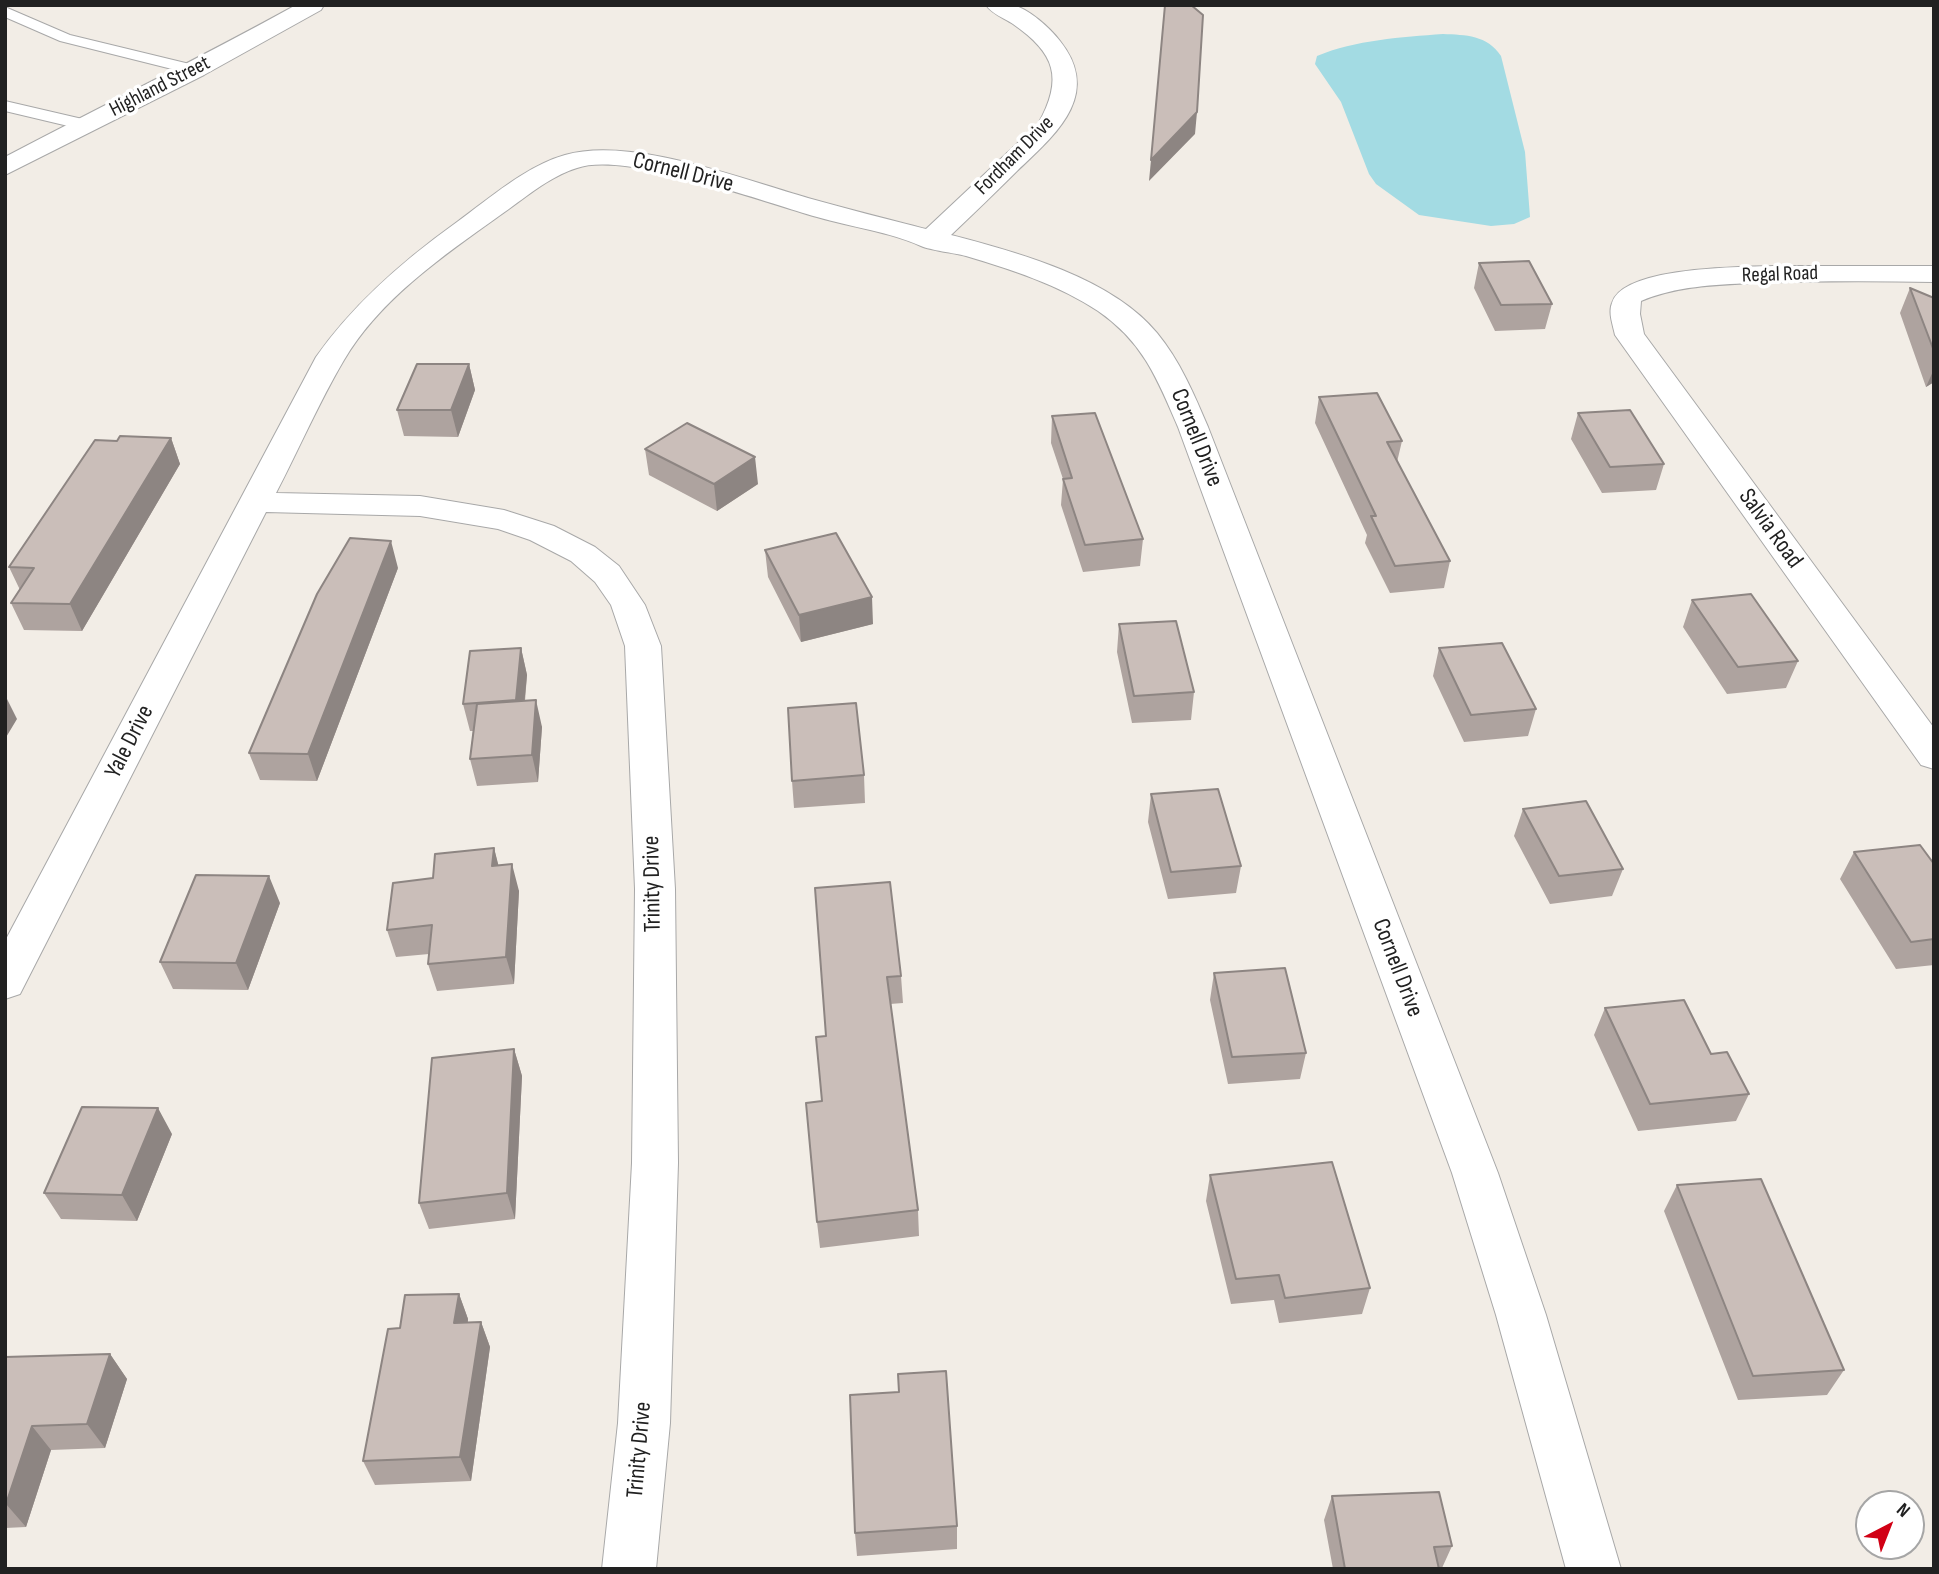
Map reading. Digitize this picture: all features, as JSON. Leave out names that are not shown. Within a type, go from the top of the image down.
[{"type":"street","name":"Highland Street","points":[[5,167],[196,70],[313,5]]},
{"type":"street","name":"Fordham Drive","points":[[930,240],[1048,128],[1057,115],[1065,91],[1065,66],[1052,43],[1025,20],[997,5]]},
{"type":"street","name":"Cornell Drive","points":[[256,502],[331,357],[368,310],[409,270],[478,219],[530,182],[572,160],[604,156],[641,161],[1012,262],[1088,294],[1133,324],[1145,336],[1174,382],[1194,426],[1475,1173],[1521,1315],[1594,1569]]},
{"type":"street","name":"Regal Road","points":[[1630,297],[1659,286],[1710,278],[1812,274],[1934,274]]},
{"type":"street","name":"Salvia Road","points":[[1630,297],[1624,308],[1630,335],[1934,756]]},
{"type":"street","name":"Yale Drive","points":[[5,982],[256,502]]},
{"type":"street","name":"Trinity Drive","points":[[256,502],[420,506],[505,520],[542,533],[583,554],[607,575],[628,605],[643,646],[655,889],[655,1163],[644,1423],[629,1569]]},
{"type":"lane","points":[[5,11],[65,38],[196,70]]},
{"type":"lane","points":[[5,106],[85,125]]},
{"type":"water","points":[[1443,34],[1483,40],[1501,56],[1525,152],[1530,217],[1514,224],[1491,226],[1419,215],[1376,184],[1369,174],[1341,102],[1315,64],[1317,56],[1347,46]]},
{"type":"building","points":[[1165,5],[1191,5],[1203,15],[1197,112],[1151,160]]},
{"type":"building","points":[[1529,261],[1552,304],[1501,305],[1479,263]]},
{"type":"building","points":[[1910,288],[1934,298],[1934,351]]},
{"type":"building","points":[[417,364],[469,364],[451,410],[397,410]]},
{"type":"building","points":[[1377,393],[1402,441],[1387,442],[1450,561],[1395,566],[1371,516],[1376,516],[1319,397]]},
{"type":"building","points":[[1630,410],[1664,464],[1610,467],[1578,413]]},
{"type":"building","points":[[1095,413],[1143,539],[1085,545],[1063,479],[1072,478],[1052,416]]},
{"type":"building","points":[[687,423],[755,457],[714,484],[645,449]]},
{"type":"building","points":[[120,436],[171,438],[70,604],[11,603],[34,568],[9,567],[95,440],[117,441]]},
{"type":"building","points":[[836,533],[872,597],[799,615],[765,550]]},
{"type":"building","points":[[350,538],[391,541],[308,754],[249,753],[317,594]]},
{"type":"building","points":[[1751,594],[1798,661],[1738,667],[1692,600]]},
{"type":"building","points":[[1176,621],[1194,692],[1134,696],[1119,624]]},
{"type":"building","points":[[1502,643],[1536,709],[1471,715],[1439,648]]},
{"type":"building","points":[[521,648],[516,700],[463,704],[470,651]]},
{"type":"building","points":[[536,700],[532,755],[470,759],[477,704]]},
{"type":"building","points":[[856,703],[864,775],[792,781],[788,708]]},
{"type":"building","points":[[1218,789],[1241,866],[1171,872],[1151,794]]},
{"type":"building","points":[[1586,801],[1623,869],[1559,876],[1523,809]]},
{"type":"building","points":[[1920,845],[1934,864],[1934,939],[1911,942],[1854,852]]},
{"type":"building","points":[[494,848],[492,866],[512,864],[506,957],[428,964],[432,925],[387,930],[393,883],[433,878],[435,854]]},
{"type":"building","points":[[196,875],[269,876],[236,963],[160,962]]},
{"type":"building","points":[[890,882],[901,976],[887,977],[918,1210],[817,1222],[806,1103],[822,1101],[816,1037],[826,1036],[815,888]]},
{"type":"building","points":[[1285,968],[1306,1053],[1232,1057],[1214,973]]},
{"type":"building","points":[[1684,1000],[1711,1054],[1727,1052],[1749,1094],[1650,1104],[1605,1008]]},
{"type":"building","points":[[514,1049],[507,1193],[419,1203],[432,1058]]},
{"type":"building","points":[[82,1107],[158,1108],[122,1195],[44,1193]]},
{"type":"building","points":[[1332,1162],[1370,1288],[1285,1298],[1279,1275],[1236,1279],[1210,1175]]},
{"type":"building","points":[[1761,1179],[1844,1370],[1753,1376],[1677,1185]]},
{"type":"building","points":[[459,1294],[454,1323],[481,1322],[460,1457],[363,1461],[388,1329],[400,1328],[405,1295]]},
{"type":"building","points":[[110,1354],[87,1424],[32,1426],[5,1504],[5,1357]]},
{"type":"building","points":[[946,1371],[957,1526],[855,1533],[850,1395],[899,1392],[898,1374]]},
{"type":"building","points":[[1439,1492],[1452,1546],[1434,1547],[1439,1569],[1345,1569],[1332,1496]]}]
